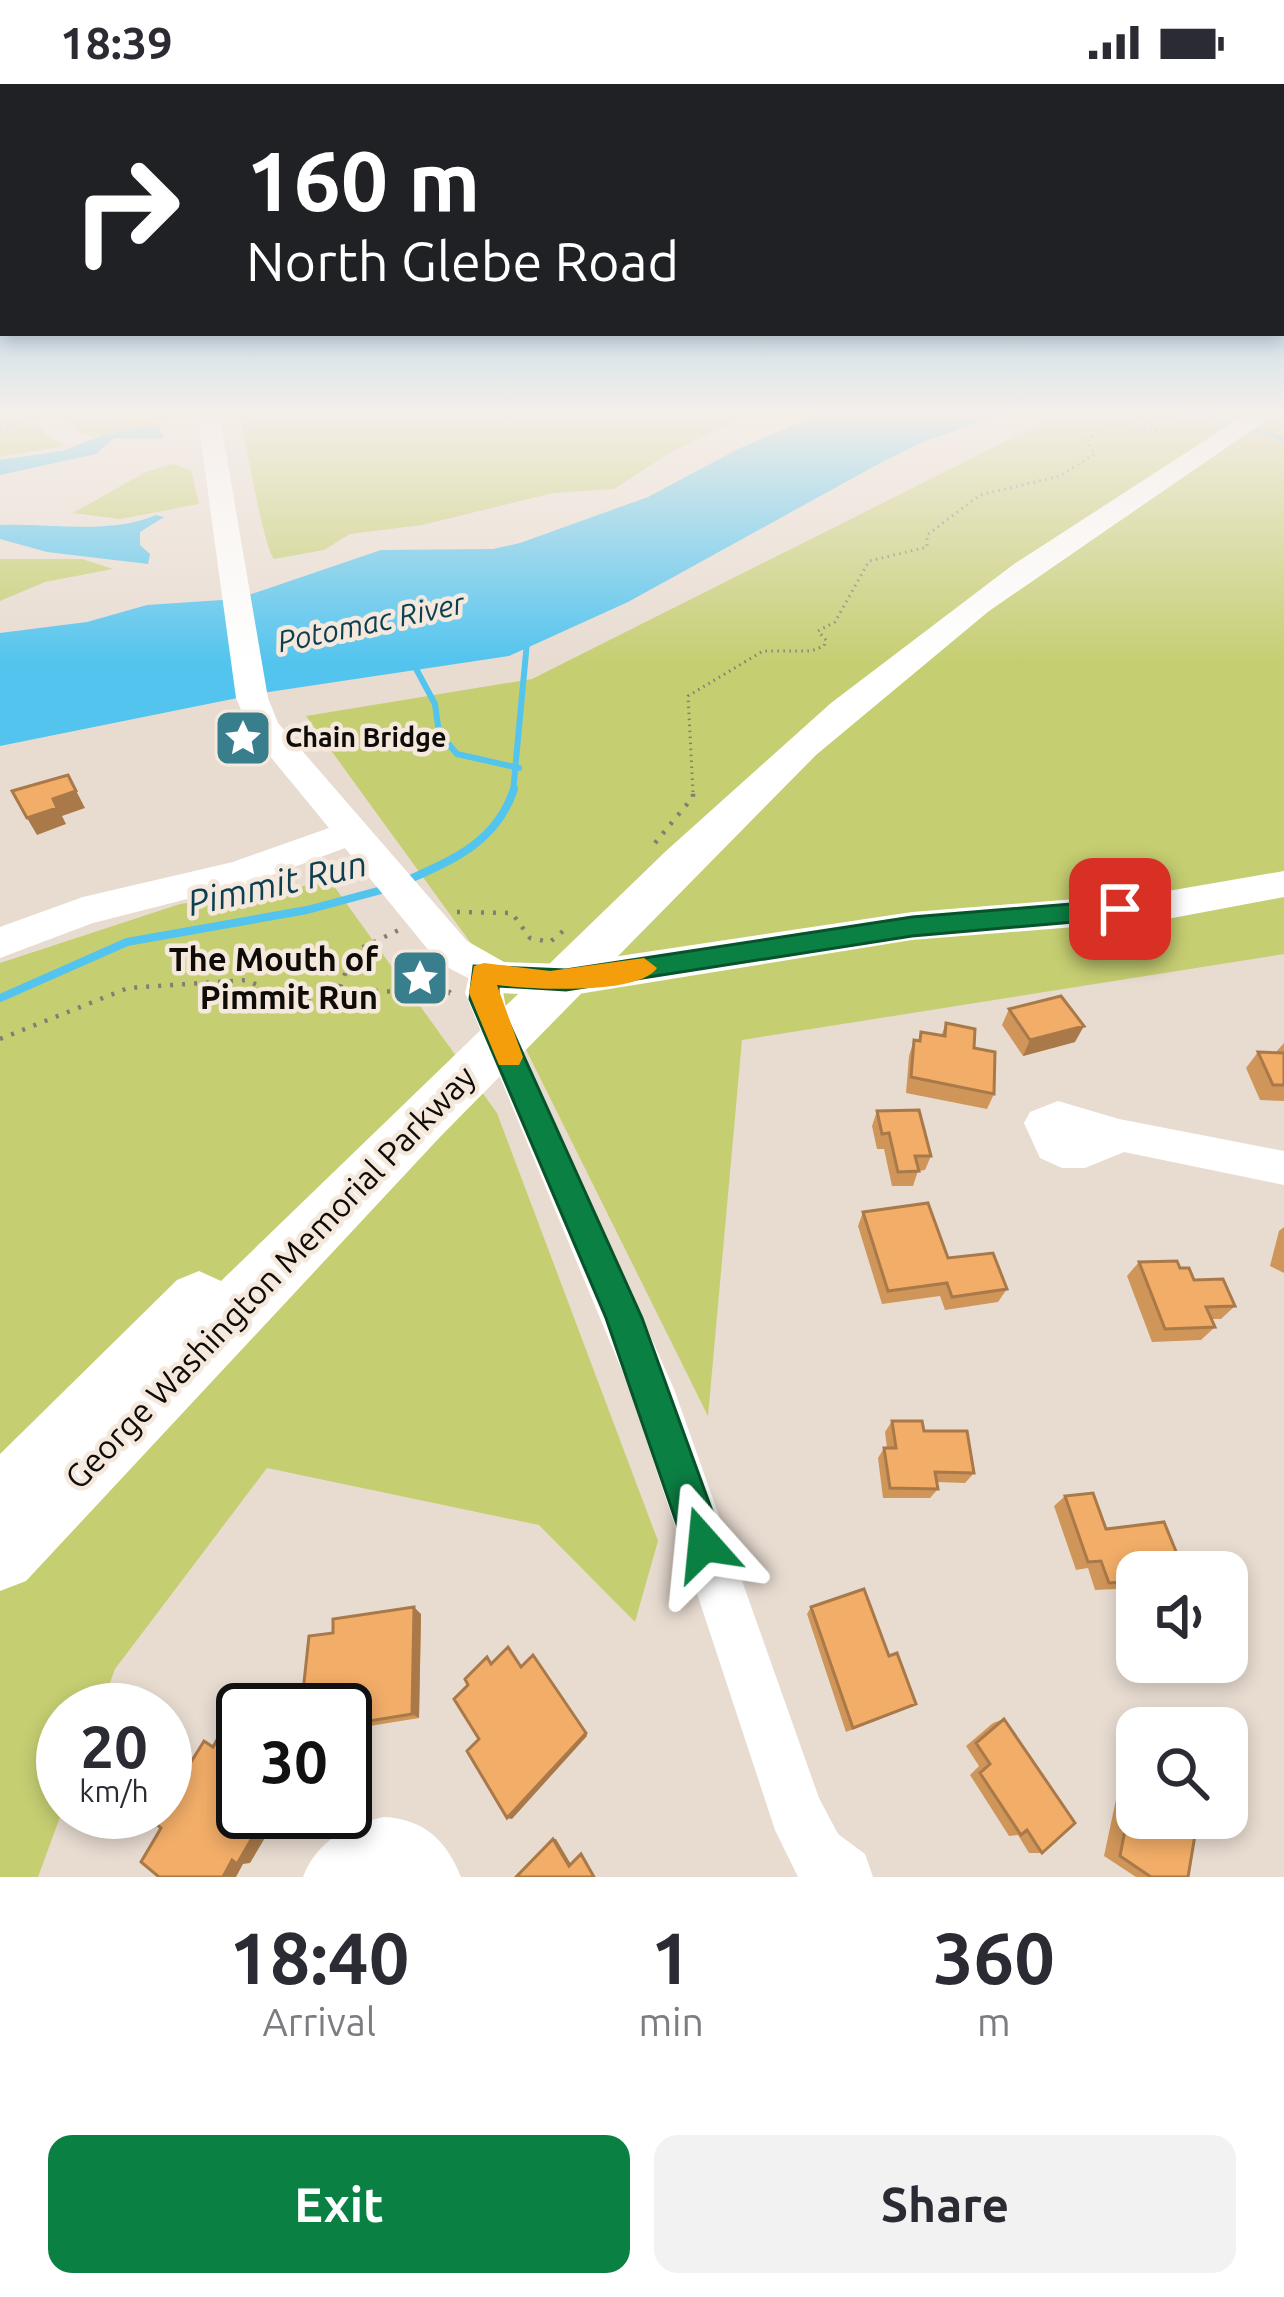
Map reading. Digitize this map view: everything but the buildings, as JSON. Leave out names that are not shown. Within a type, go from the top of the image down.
[{"type":"highway","name":"George Washington Memorial Parkway","points":[[0,1503],[727,802],[921,648],[1127,496]]},
{"type":"highway","name":"George Washington Memorial Parkway","points":[[0,1555],[393,1125]]},
{"type":"main road","points":[[221,496],[252,693],[271,738],[360,842],[467,983],[566,980],[912,926],[1162,906],[1284,884]]},
{"type":"main road","points":[[0,943],[83,911],[360,842]]},
{"type":"street","points":[[467,983],[482,993],[652,1389],[796,1810],[817,1855],[844,1875]]},
{"type":"street","points":[[1119,1136],[1284,1168]]},
{"type":"street","points":[[332,1877],[353,1856],[373,1846],[394,1845],[413,1853],[432,1877]]},
{"type":"path","points":[[649,851],[694,797],[688,696],[763,652],[811,651],[824,646],[826,640],[818,631],[835,622],[869,561],[927,547],[927,535],[976,496]]},
{"type":"path","points":[[339,990],[353,952],[512,913],[530,938],[550,942],[584,913]]},
{"type":"path","points":[[433,936],[467,983],[473,1013],[493,1021]]},
{"type":"path","points":[[0,1039],[128,988],[247,980],[296,1004],[339,990],[467,983]]},
{"type":"green space","points":[[104,496],[197,496],[199,504],[120,519],[73,513]]},
{"type":"green space","points":[[257,496],[542,496],[422,525],[350,534],[324,550],[274,559]]},
{"type":"green space","points":[[897,496],[1284,496],[1284,954],[742,1040],[708,1416],[478,953],[306,716],[532,679]]},
{"type":"green space","points":[[0,559],[82,559],[113,569],[45,582],[0,601]]},
{"type":"green space","points":[[331,882],[497,1113],[658,1541],[635,1622],[539,1525],[267,1468],[115,1669],[110,1683],[36,1683],[36,1839],[52,1839],[38,1877],[0,1877],[0,963],[180,904]]},
{"type":"water","name":"Potomac River","points":[[821,496],[628,602],[509,656],[262,693],[0,746],[0,633],[87,622],[147,605],[237,599],[381,550],[493,549],[648,497]]},
{"type":"water","points":[[164,517],[140,532],[140,545],[150,554],[148,564],[47,552],[0,539],[0,525],[119,525]]},
{"type":"waterway","name":"Pimmit Run","points":[[515,767],[527,642]]},
{"type":"waterway","name":"Pimmit Run","points":[[414,665],[435,704],[439,733],[457,754],[515,767]]},
{"type":"waterway","name":"Pimmit Run","points":[[513,791],[515,767]]},
{"type":"waterway","name":"Pimmit Run","points":[[408,880],[458,856],[485,835],[513,791]]},
{"type":"waterway","name":"Pimmit Run","points":[[0,998],[127,942],[307,910],[389,888]]},
{"type":"slow traffic","points":[[509,1057],[482,993],[484,973],[520,981],[550,981],[644,968]]},
{"type":"place","name":"Chain Bridge","points":[[243,738]]},
{"type":"place","name":"The Mouth of Pimmit Run","points":[[420,978]]},
{"type":"route","points":[[704,1544],[624,1318],[484,999],[484,973],[520,981],[566,980],[912,926],[1120,909]]}]
